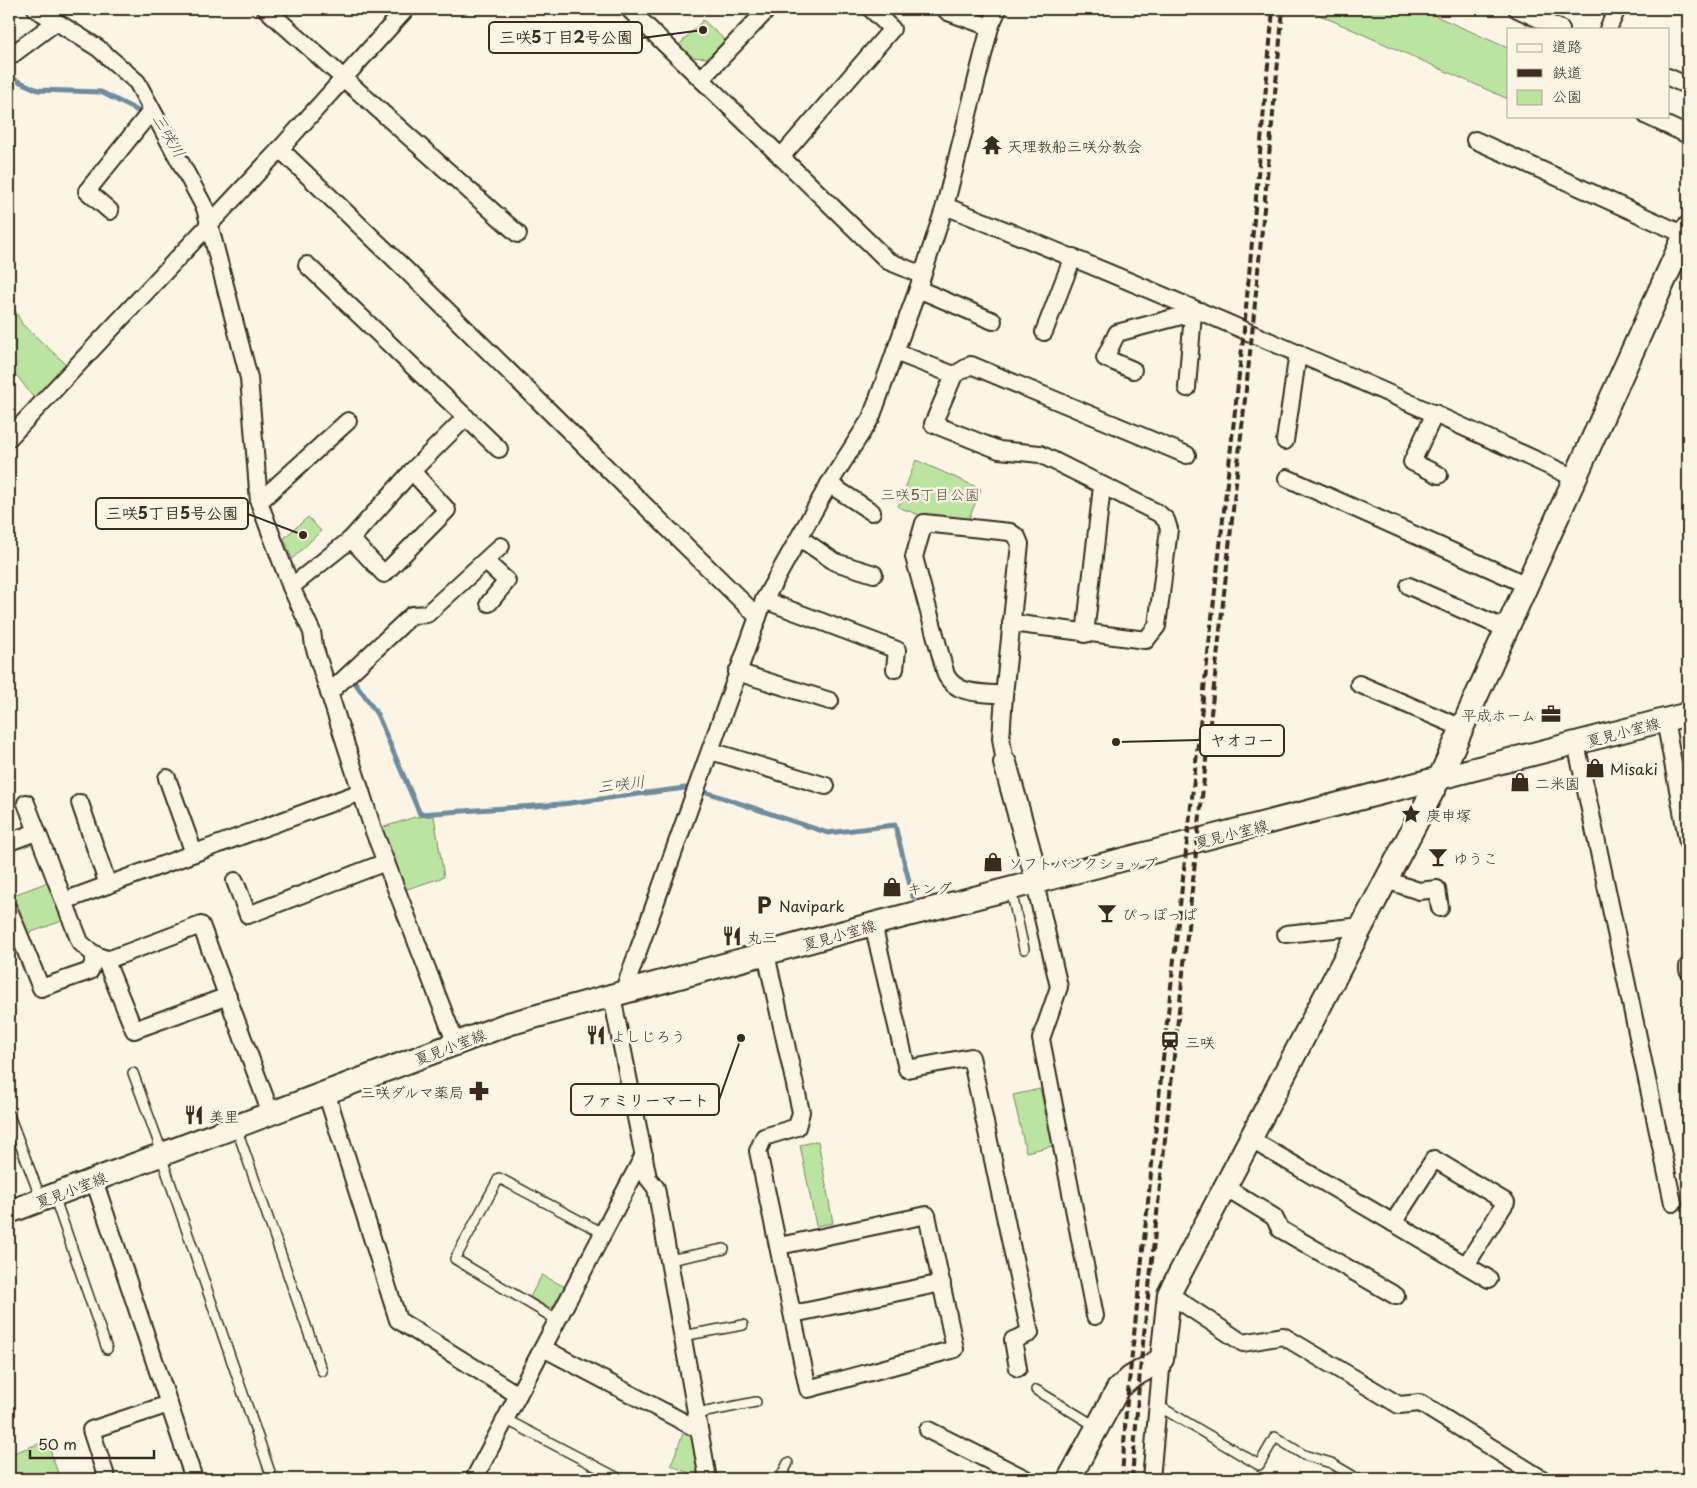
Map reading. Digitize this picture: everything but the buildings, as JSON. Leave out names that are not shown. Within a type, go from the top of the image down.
[{"type":"main road","points":[[1069,1479],[1118,1389],[1130,1378],[1162,1358],[1169,1294],[1439,779],[1687,231]]},
{"type":"main road","name":"夏見小室線","points":[[9,1212],[508,1024],[873,924],[1688,714]]},
{"type":"main road","points":[[1005,763],[1036,883]]},
{"type":"street","points":[[36,9],[98,48],[137,82],[205,208],[248,378],[259,502],[291,587],[312,632],[329,694],[361,792],[456,1044]]},
{"type":"street","points":[[266,9],[518,234]]},
{"type":"street","points":[[9,438],[280,150],[343,77],[406,9]]},
{"type":"street","points":[[629,9],[888,260],[920,282],[993,321]]},
{"type":"street","points":[[781,156],[892,29],[871,9]]},
{"type":"street","points":[[944,9],[990,27]]},
{"type":"street","points":[[708,1479],[656,1188],[648,1178],[618,994],[711,751],[737,672],[764,600],[829,484],[871,418],[945,206],[990,27],[998,9]]},
{"type":"street","points":[[1517,9],[1559,28]]},
{"type":"street","points":[[1608,28],[1617,9]]},
{"type":"street","points":[[701,79],[763,10]]},
{"type":"street","points":[[9,57],[56,22]]},
{"type":"street","points":[[1670,78],[1688,86]]},
{"type":"street","points":[[110,211],[87,191],[152,110]]},
{"type":"street","points":[[1650,118],[1688,135]]},
{"type":"street","points":[[1475,140],[1687,231]]},
{"type":"street","points":[[280,150],[406,270],[758,616]]},
{"type":"street","points":[[945,206],[1073,257],[1196,312],[1298,353],[1575,478]]},
{"type":"street","points":[[1044,332],[1073,257]]},
{"type":"street","points":[[307,265],[499,448]]},
{"type":"street","points":[[1133,370],[1105,358],[1117,333],[1196,312]]},
{"type":"street","points":[[1187,388],[1196,312]]},
{"type":"street","points":[[895,352],[954,374]]},
{"type":"street","points":[[1285,441],[1298,353]]},
{"type":"street","points":[[1011,623],[1085,634],[1146,640],[1153,634],[1157,626],[1169,529],[1166,520],[1158,513],[1102,487],[1040,454],[999,450],[933,424],[954,374],[971,365],[1187,455]]},
{"type":"street","points":[[1435,414],[1412,462],[1439,475]]},
{"type":"street","points":[[291,587],[351,539],[412,471],[466,417]]},
{"type":"street","points":[[259,502],[348,421]]},
{"type":"street","points":[[351,539],[384,574],[447,510],[412,471]]},
{"type":"street","points":[[1287,478],[1527,585]]},
{"type":"street","points":[[829,484],[872,512]]},
{"type":"street","points":[[1085,634],[1102,487]]},
{"type":"street","points":[[1004,695],[959,690],[951,685],[946,676],[914,557],[924,523],[1010,532],[1017,537],[1020,544],[1004,695],[1002,738],[1005,763]]},
{"type":"street","points":[[800,538],[834,562],[874,574]]},
{"type":"street","points":[[329,694],[412,615],[427,614],[486,562],[501,546]]},
{"type":"street","points":[[486,562],[507,581],[489,603]]},
{"type":"street","points":[[1409,586],[1506,630]]},
{"type":"street","points":[[764,600],[897,650],[895,669]]},
{"type":"street","points":[[737,672],[830,701]]},
{"type":"street","points":[[1359,684],[1462,728]]},
{"type":"street","points":[[1665,720],[1688,843]]},
{"type":"street","points":[[1576,743],[1673,1203]]},
{"type":"street","points":[[711,751],[826,786]]},
{"type":"street","points":[[167,778],[194,853]]},
{"type":"street","points":[[64,901],[361,792]]},
{"type":"street","points":[[26,803],[80,942],[100,957],[134,1030],[228,996]]},
{"type":"street","points":[[80,803],[108,885]]},
{"type":"street","points":[[9,842],[36,832]]},
{"type":"street","points":[[235,881],[248,916],[386,862]]},
{"type":"street","points":[[1386,880],[1420,891],[1437,889],[1440,908]]},
{"type":"street","points":[[1036,883],[1059,988],[1041,1039],[1095,1316]]},
{"type":"street","points":[[9,910],[41,988],[90,971],[100,957]]},
{"type":"street","points":[[873,924],[907,1069],[971,1056],[1030,1333],[1013,1340],[1018,1368]]},
{"type":"street","points":[[100,957],[115,957],[202,925],[271,1114]]},
{"type":"street","points":[[1286,934],[1362,926]]},
{"type":"street","points":[[766,954],[801,1112],[797,1126],[764,1137],[758,1151],[808,1389],[955,1348],[927,1215],[779,1246]]},
{"type":"street","points":[[326,1092],[398,1320],[518,1395]]},
{"type":"street","points":[[1250,1139],[1489,1279]]},
{"type":"street","points":[[474,1479],[644,1155]]},
{"type":"street","points":[[1393,1223],[1434,1159],[1506,1202],[1466,1265]]},
{"type":"street","points":[[94,1180],[194,1479]]},
{"type":"street","points":[[1225,1187],[1274,1217],[1280,1228],[1396,1296]]},
{"type":"street","points":[[793,1314],[942,1284]]},
{"type":"street","points":[[1169,1294],[1243,1343],[1283,1336],[1399,1405],[1420,1403],[1542,1479]]},
{"type":"street","points":[[543,1348],[699,1430]]},
{"type":"street","points":[[1151,1479],[1162,1358]]},
{"type":"street","points":[[107,1479],[91,1430],[169,1404]]},
{"type":"street","points":[[928,1430],[1026,1479]]},
{"type":"lane","points":[[1010,890],[1024,949]]},
{"type":"lane","points":[[133,1073],[158,1141],[160,1156],[270,1472]]},
{"type":"lane","points":[[9,1115],[48,1198],[107,1349]]},
{"type":"lane","points":[[236,1127],[322,1371]]},
{"type":"lane","points":[[557,1320],[455,1259],[500,1178],[604,1233]]},
{"type":"lane","points":[[669,1260],[724,1249]]},
{"type":"lane","points":[[682,1336],[743,1325]]},
{"type":"lane","points":[[1036,1390],[1097,1427]]},
{"type":"lane","points":[[696,1414],[756,1402]]},
{"type":"lane","points":[[1157,1405],[1259,1465],[1275,1437],[1304,1454],[1331,1463],[1358,1479]]},
{"type":"lane","points":[[505,1420],[620,1479]]},
{"type":"lane","points":[[780,1479],[788,1464]]},
{"type":"green space","points":[[1306,9],[1420,9],[1507,48],[1507,99]]},
{"type":"green space","points":[[703,20],[725,40],[708,58],[690,57],[678,46]]},
{"type":"green space","points":[[9,298],[22,324],[68,366],[36,401],[18,377],[9,369]]},
{"type":"green space","name":"三咲5丁目公園","points":[[916,460],[981,489],[968,521],[922,516],[898,507]]},
{"type":"green space","points":[[308,517],[321,531],[292,559],[284,538]]},
{"type":"green space","points":[[434,816],[444,877],[404,890],[381,828],[415,817]]},
{"type":"green space","points":[[48,882],[62,921],[26,934],[11,896]]},
{"type":"green space","points":[[1040,1089],[1053,1146],[1026,1152],[1013,1095]]},
{"type":"green space","points":[[818,1141],[833,1223],[816,1226],[800,1145]]},
{"type":"green space","points":[[542,1275],[567,1288],[558,1306],[550,1308],[530,1297]]},
{"type":"green space","points":[[684,1431],[692,1435],[701,1479],[671,1465]]},
{"type":"green space","points":[[47,1441],[60,1479],[9,1479],[10,1454]]},
{"type":"waterway","name":"三咲川","points":[[9,77],[38,90],[101,92],[144,114]]},
{"type":"waterway","name":"三咲川","points":[[354,681],[377,714],[420,814],[562,804],[685,788],[706,792],[828,833],[895,825],[913,897]]},
{"type":"railway","points":[[1122,1479],[1126,1411],[1165,1040],[1244,330],[1273,9]]},
{"type":"railway","points":[[1132,1479],[1140,1371],[1252,334],[1283,9]]},
{"type":"place","name":"三咲5丁目2号公園","points":[[703,30]]},
{"type":"place","name":"天理教船三咲分教会","points":[[992,145]]},
{"type":"place","name":"三咲5丁目5号公園","points":[[303,535]]},
{"type":"place","name":"平成ホーム","points":[[1551,714]]},
{"type":"place","name":"ヤオコー","points":[[1116,742]]},
{"type":"place","name":"Misaki","points":[[1595,768]]},
{"type":"place","name":"二米園","points":[[1520,782]]},
{"type":"place","name":"庚申塚","points":[[1411,814]]},
{"type":"place","name":"ゆうこ","points":[[1438,857]]},
{"type":"place","name":"ソフトバンクショップ","points":[[993,862]]},
{"type":"place","name":"キング","points":[[892,887]]},
{"type":"place","name":"Navipark","points":[[764,905]]},
{"type":"place","name":"ぴっぽっぱ","points":[[1107,913]]},
{"type":"place","name":"丸三","points":[[732,936]]},
{"type":"place","name":"よしじろう","points":[[596,1035]]},
{"type":"place","name":"ファミリーマート","points":[[741,1038]]},
{"type":"place","name":"三咲","points":[[1170,1041]]},
{"type":"place","name":"三咲ダルマ薬局","points":[[479,1091]]},
{"type":"place","name":"美里","points":[[194,1115]]}]
